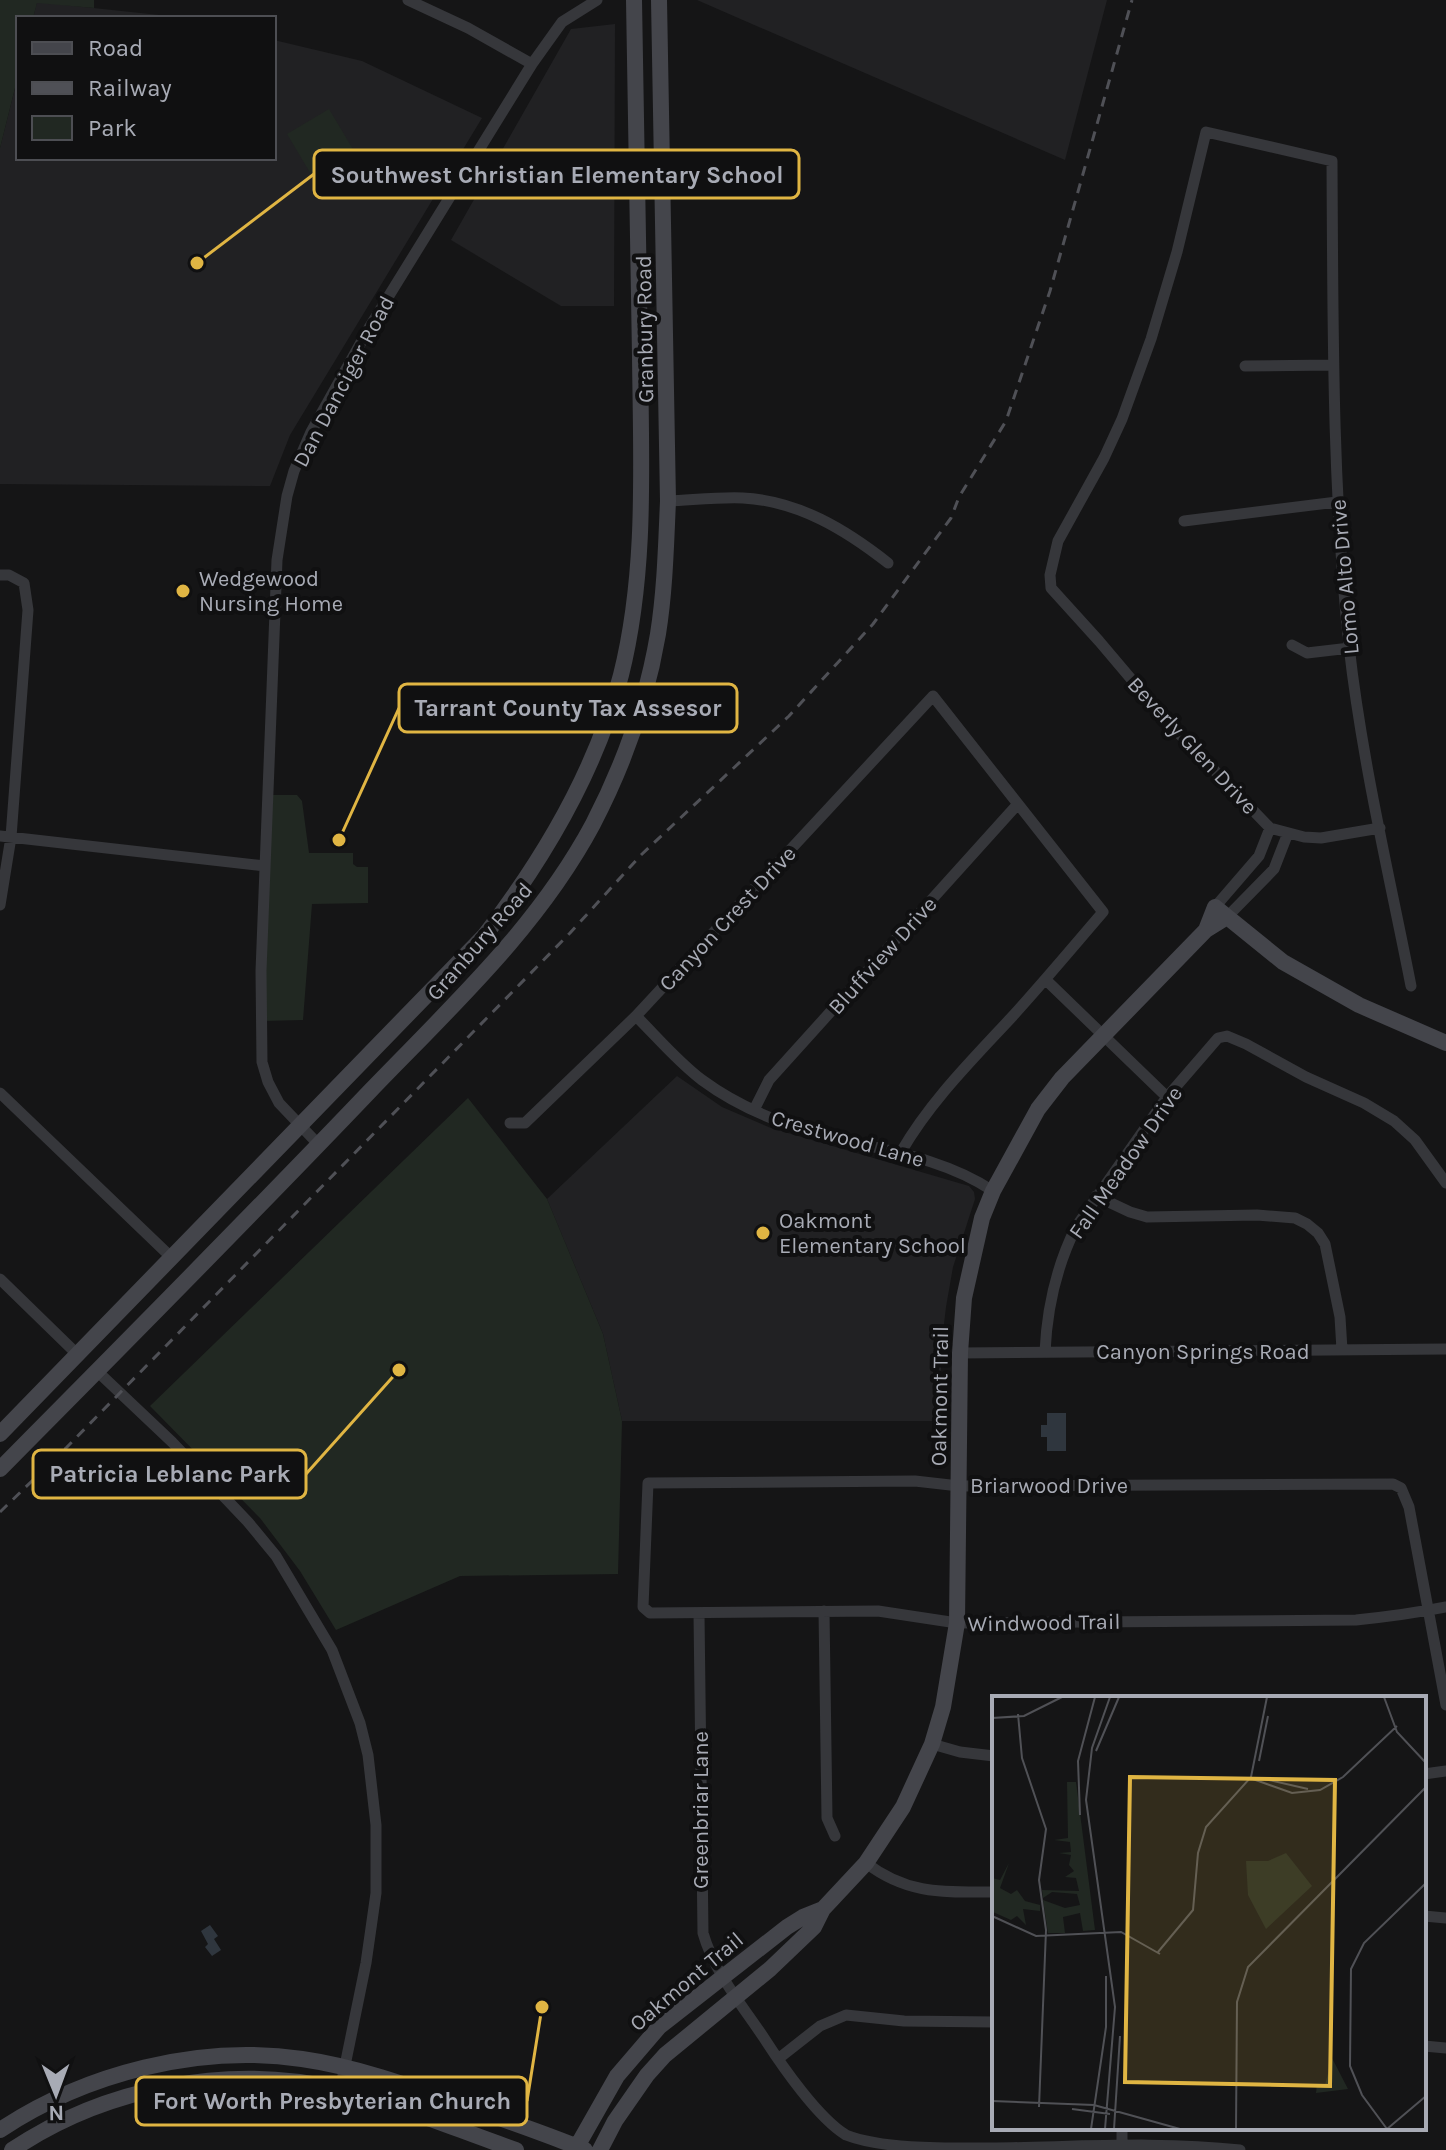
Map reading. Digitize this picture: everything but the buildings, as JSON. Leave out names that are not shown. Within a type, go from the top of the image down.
[{"type":"main road","name":"Granbury Road","points":[[0,1434],[485,935],[552,838],[573,801],[601,735],[628,643],[637,574],[641,500],[634,0]]},
{"type":"main road","name":"Granbury Road","points":[[0,1469],[319,1145],[504,951],[532,919],[593,823],[639,710],[658,634],[665,575],[668,501],[659,0]]},
{"type":"main road","points":[[637,229],[664,228]]},
{"type":"main road","points":[[641,500],[668,501]]},
{"type":"main road","points":[[601,735],[627,744]]},
{"type":"main road","points":[[1221,912],[1283,962],[1359,1005],[1446,1043]]},
{"type":"main road","name":"Oakmont Trail","points":[[600,2150],[615,2121],[647,2075],[665,2055],[814,1927],[823,1909],[866,1863],[903,1807],[932,1744],[949,1678],[957,1623],[960,1353],[964,1298],[973,1253],[993,1191],[1038,1109],[1062,1078],[1221,912]]},
{"type":"main road","points":[[485,935],[504,951]]},
{"type":"main road","points":[[97,1371],[92,1359],[114,1318]]},
{"type":"main road","points":[[50,1384],[74,1371],[97,1371]]},
{"type":"main road","name":"Oakmont Trail","points":[[579,2149],[608,2089],[659,2027],[795,1922],[823,1909]]},
{"type":"main road","points":[[0,2130],[48,2103],[107,2079],[180,2061],[243,2055],[303,2059],[345,2067],[401,2084],[579,2149]]},
{"type":"main road","points":[[107,2079],[121,2098]]},
{"type":"main road","points":[[102,2104],[107,2079]]},
{"type":"main road","points":[[12,2150],[44,2129],[121,2098],[171,2087],[243,2080],[297,2082],[340,2090],[516,2150]]},
{"type":"street","name":"Dan Danciger Road","points":[[319,1145],[279,1103],[262,1062],[261,971],[277,560],[285,508],[294,471],[311,432],[369,328],[532,64],[562,22],[597,0]]},
{"type":"street","points":[[416,1],[532,64]]},
{"type":"street","name":"Lomo Alto Drive","points":[[1050,575],[1058,541],[1122,419],[1151,339],[1177,252],[1206,132],[1332,161],[1337,502],[1350,648],[1363,749],[1411,986]]},
{"type":"street","points":[[1245,366],[1333,365]]},
{"type":"street","points":[[668,501],[744,498],[790,507],[816,516],[850,534],[888,563]]},
{"type":"street","points":[[1184,521],[1337,502]]},
{"type":"street","points":[[0,575],[9,575],[24,583],[28,610],[0,905]]},
{"type":"street","name":"Beverly Glen Drive","points":[[1050,575],[1051,588],[1165,719],[1270,828],[1321,838],[1380,828]]},
{"type":"street","points":[[1292,645],[1307,653],[1350,648]]},
{"type":"street","name":"Canyon Crest Drive","points":[[510,1123],[525,1123],[636,1016],[933,696],[1017,805]]},
{"type":"street","points":[[901,1152],[936,1100],[1046,980],[1103,912],[1017,805]]},
{"type":"street","name":"Bluffview Drive","points":[[754,1110],[769,1080],[1017,805]]},
{"type":"street","name":"Oakmont Trail","points":[[1221,912],[1259,856],[1270,828]]},
{"type":"street","name":"Oakmont Trail","points":[[1221,912],[1274,869],[1288,833]]},
{"type":"street","points":[[5,836],[265,866]]},
{"type":"street","points":[[1046,980],[1167,1097]]},
{"type":"street","name":"Crestwood Lane","points":[[636,1016],[702,1080],[754,1110],[797,1127],[901,1152],[966,1175],[993,1191]]},
{"type":"street","name":"Fall Meadow Drive","points":[[1045,1352],[1049,1309],[1060,1265],[1076,1227],[1167,1097],[1218,1038],[1227,1036],[1364,1103],[1394,1121],[1415,1140],[1446,1183]]},
{"type":"street","points":[[0,1093],[172,1258]]},
{"type":"street","points":[[1096,1196],[1147,1217],[1257,1215],[1295,1218],[1307,1224],[1325,1244],[1340,1317],[1342,1350]]},
{"type":"street","points":[[0,1279],[78,1355]]},
{"type":"street","name":"Canyon Springs Road","points":[[960,1353],[1446,1349]]},
{"type":"street","points":[[97,1371],[172,1442],[276,1556],[332,1650],[346,1685],[368,1755],[376,1825],[376,1893],[340,2090]]},
{"type":"street","name":"Briarwood Drive","points":[[643,1607],[648,1483],[915,1481],[959,1486],[1377,1483],[1401,1488],[1409,1507],[1428,1611]]},
{"type":"street","name":"Windwood Trail","points":[[643,1607],[650,1613],[699,1614],[893,1612],[957,1623],[1356,1620],[1407,1616],[1446,1607]]},
{"type":"street","points":[[824,1611],[827,1818],[835,1836]]},
{"type":"street","points":[[1428,1611],[1446,1705]]},
{"type":"street","name":"Greenbriar Lane","points":[[699,1614],[701,1914],[708,1949],[778,2059],[831,2123],[846,2135],[878,2148]]},
{"type":"street","points":[[932,1744],[960,1752],[992,1756]]},
{"type":"street","points":[[1426,1774],[1446,1771]]},
{"type":"street","points":[[866,1863],[882,1875],[912,1888],[992,1892]]},
{"type":"street","points":[[1426,1916],[1446,1918]]},
{"type":"street","points":[[778,2059],[820,2026],[846,2015],[904,2021],[992,2022]]},
{"type":"street","points":[[1426,2046],[1446,2048]]},
{"type":"street","points":[[878,2148],[1240,2150]]},
{"type":"shaded area","points":[[697,0],[1107,0],[1065,160]]},
{"type":"shaded area","points":[[37,2],[169,16],[34,16]]},
{"type":"shaded area","points":[[615,24],[614,306],[561,306],[451,240],[571,29]]},
{"type":"shaded area","points":[[276,40],[362,61],[482,118],[290,435],[270,486],[0,484],[0,148],[16,84],[16,160],[276,160]]},
{"type":"shaded area","name":"Oakmont Elementary School","points":[[677,1076],[722,1107],[771,1128],[969,1186],[974,1192],[975,1199],[953,1267],[946,1307],[939,1421],[622,1421],[603,1334],[547,1199]]},
{"type":"shaded area","points":[[1047,1413],[1066,1413],[1066,1451],[1047,1451],[1047,1437],[1041,1437],[1041,1425],[1047,1425]]},
{"type":"shaded area","points":[[210,1925],[218,1936],[214,1939],[221,1950],[212,1956],[205,1947],[208,1944],[201,1931]]},
{"type":"green space","points":[[0,0],[94,0],[94,8],[37,3],[34,16],[16,16],[16,84],[0,148]]},
{"type":"green space","points":[[329,109],[360,161],[318,186],[287,134]]},
{"type":"green space","points":[[268,795],[297,795],[302,801],[309,853],[353,853],[353,864],[368,867],[368,903],[312,904],[303,1020],[261,1021]]},
{"type":"green space","points":[[468,1098],[547,1199],[603,1334],[622,1421],[618,1574],[460,1576],[336,1630],[300,1571],[260,1518],[150,1406]]},
{"type":"railway","points":[[0,1512],[570,933],[641,855],[789,716],[873,624],[951,518],[959,497],[1006,421],[1050,291],[1132,0]]},
{"type":"place","name":"Southwest Christian Elementary School","points":[[197,263]]},
{"type":"place","name":"Wedgewood Nursing Home","points":[[183,591]]},
{"type":"place","name":"Tarrant County Tax Assesor","points":[[339,840]]},
{"type":"place","name":"Oakmont Elementary School","points":[[763,1233]]},
{"type":"place","name":"Patricia Leblanc Park","points":[[399,1370]]},
{"type":"place","name":"Fort Worth Presbyterian Church","points":[[542,2007]]}]
